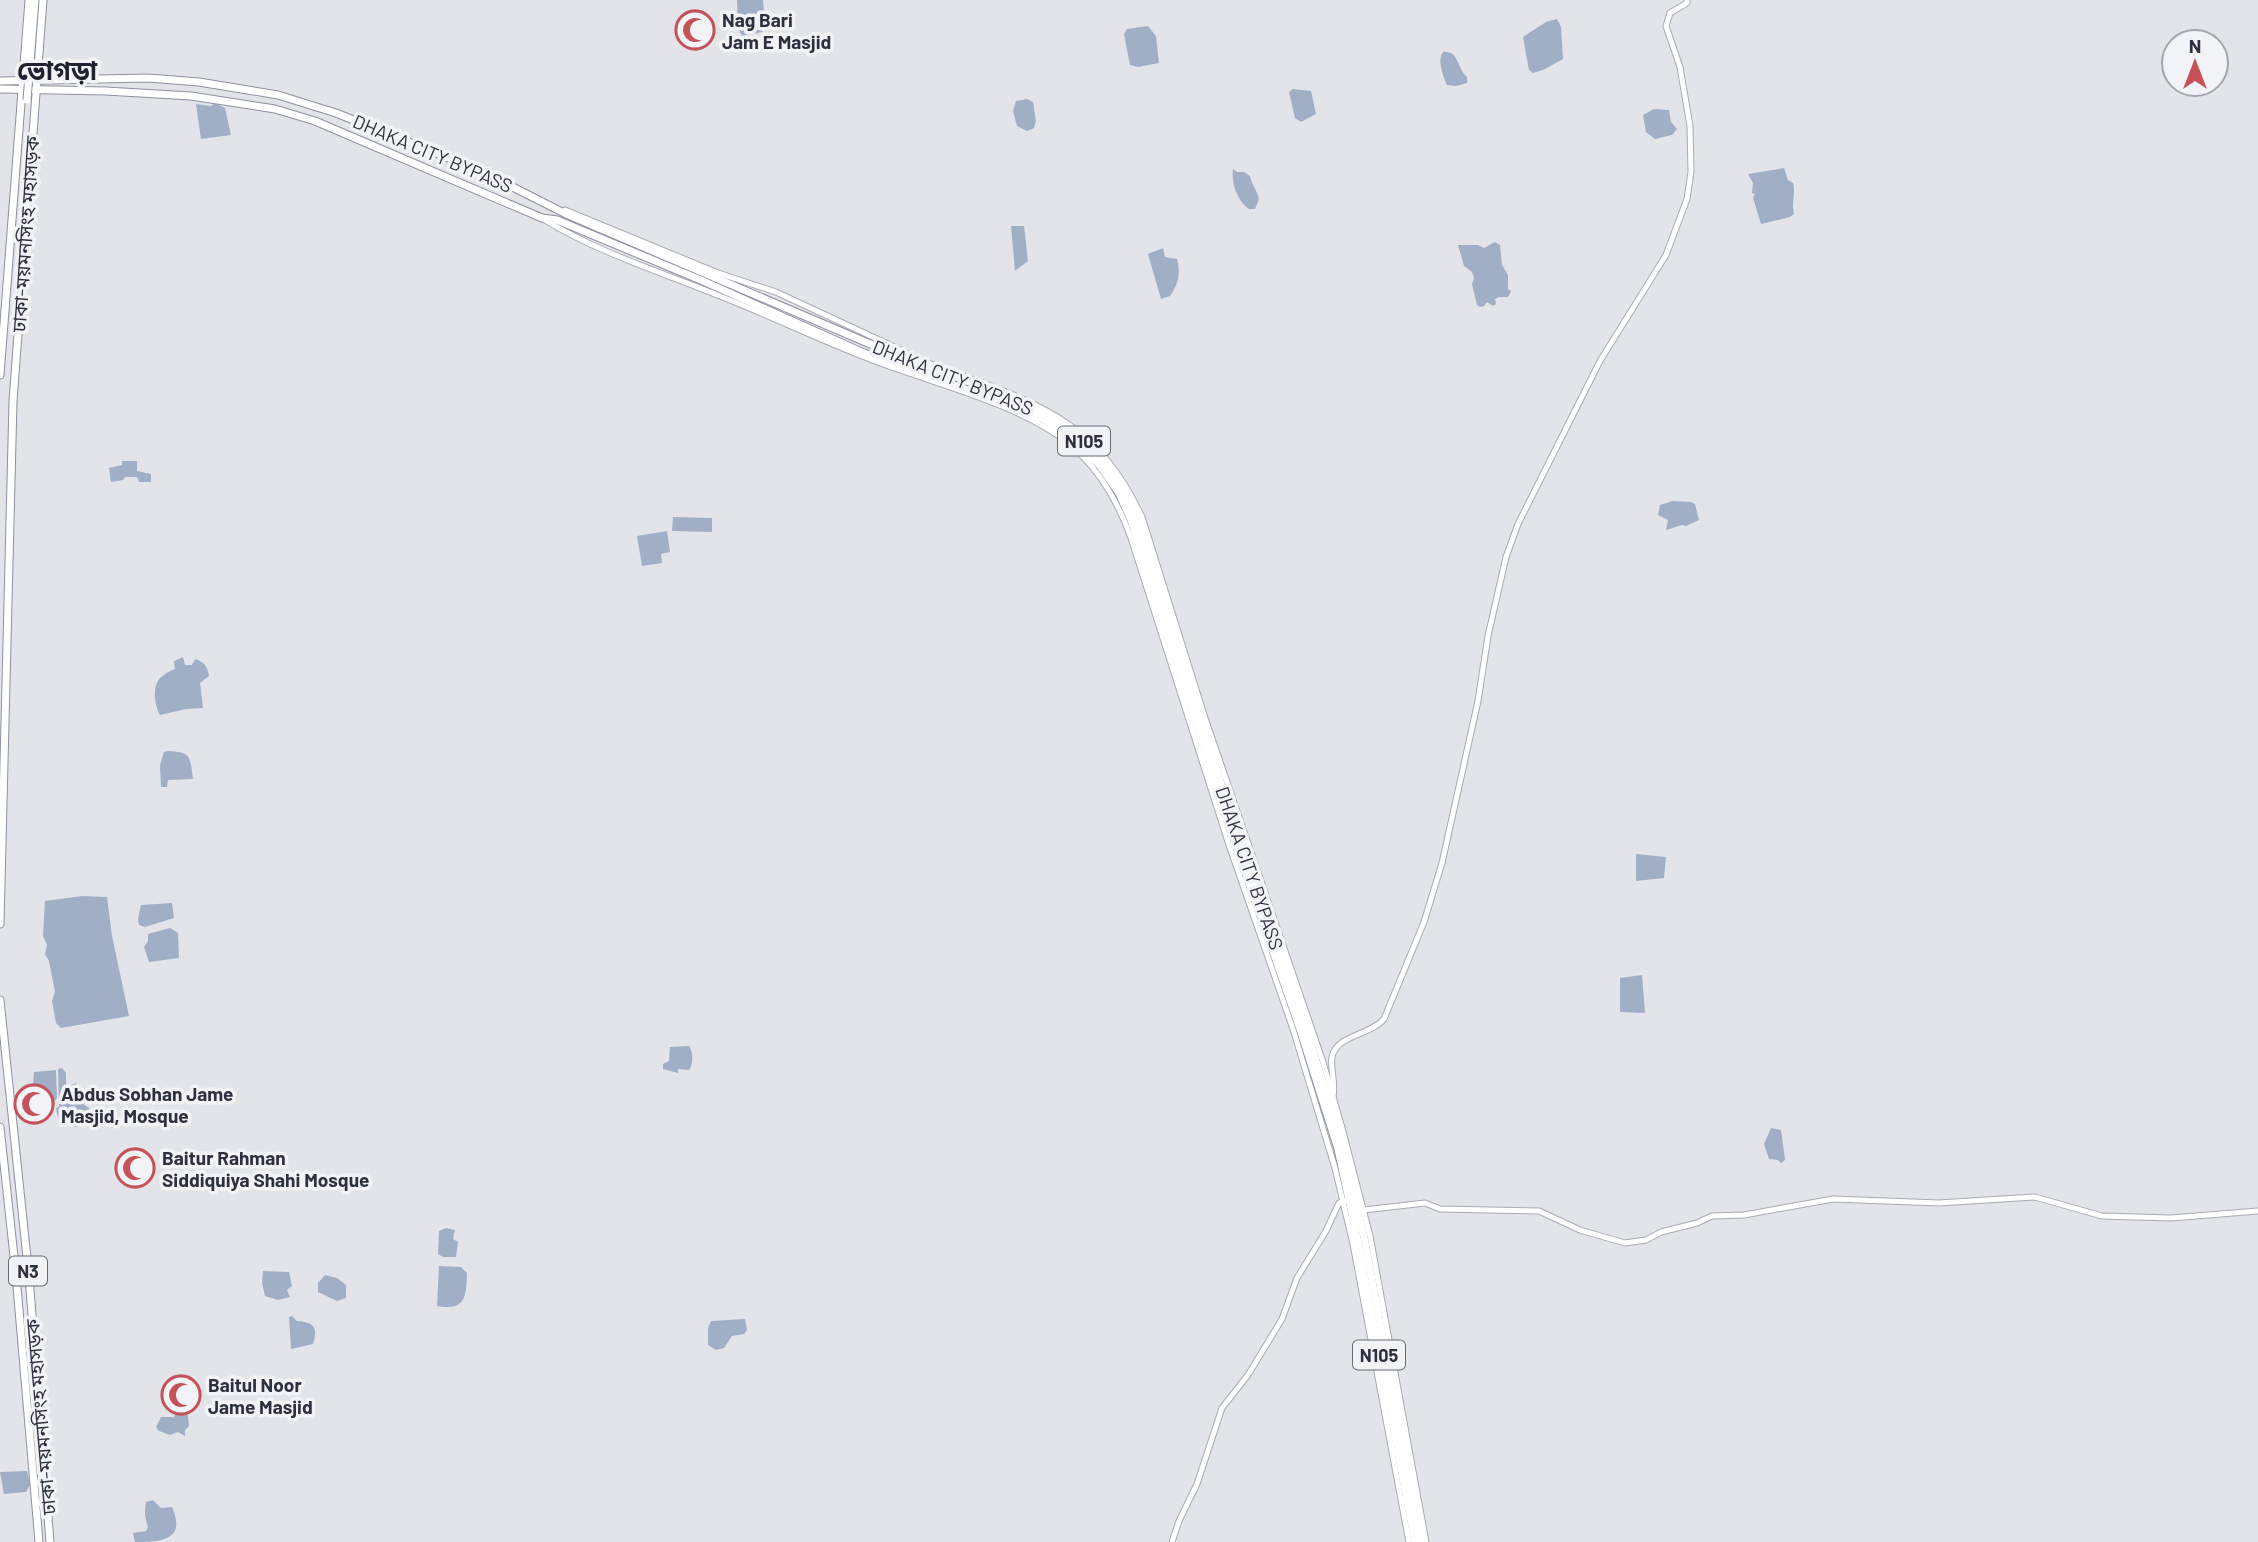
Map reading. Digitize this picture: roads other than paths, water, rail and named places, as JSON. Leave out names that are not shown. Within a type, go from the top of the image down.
[{"type":"highway","points":[[27,100],[25,78],[29,0]]},
{"type":"highway","points":[[0,375],[21,89],[25,78],[34,0]]},
{"type":"highway","name":"ঢাকা-ময়মনসিংহ মহাসড়ক","points":[[0,924],[13,401],[43,0]]},
{"type":"highway","name":"DHAKA CITY BYPASS","points":[[0,80],[148,78],[200,82],[278,95],[336,113],[471,166],[555,206],[566,214],[868,343],[1046,414],[1063,424],[1092,449],[1123,489],[1137,518],[1228,806],[1305,1025],[1338,1130],[1364,1237],[1424,1542]]},
{"type":"highway","name":"DHAKA CITY BYPASS","points":[[0,89],[191,96],[275,109],[315,121],[542,218],[557,220],[703,281],[864,353],[1030,413],[1060,429],[1100,466],[1119,493],[1132,520],[1226,817],[1312,1066],[1343,1169],[1415,1542]]},
{"type":"highway","name":"ঢাকা-ময়মনসিংহ মহাসড়ক","points":[[0,1000],[29,1278],[50,1542]]},
{"type":"highway","name":"N3","points":[[0,1127],[39,1542]]},
{"type":"main road","points":[[1333,1098],[1335,1087],[1332,1061],[1335,1049],[1374,1028],[1384,1019],[1424,922],[1442,863],[1506,557],[1518,524],[1600,361],[1666,255],[1680,220],[1690,185],[1690,126],[1680,67],[1666,26],[1670,13],[1687,4],[1687,0]]},
{"type":"main road","points":[[555,206],[718,273],[776,292],[930,364],[1033,403],[1065,421],[1108,461],[1134,500],[1148,535],[1205,718],[1333,1098],[1364,1210],[1424,1542]]},
{"type":"main road","points":[[542,218],[588,243],[806,334],[1027,418],[1067,442],[1096,471],[1118,506],[1131,538],[1228,845],[1301,1055],[1344,1201],[1409,1542]]},
{"type":"main road","points":[[1364,1210],[1425,1203],[1440,1209],[1539,1211],[1580,1230],[1625,1243],[1643,1241],[1661,1232],[1697,1223],[1712,1216],[1744,1215],[1833,1199],[1939,1203],[2035,1197],[2098,1215],[2115,1216],[2189,1217],[2258,1210]]},
{"type":"main road","points":[[1172,1542],[1197,1484],[1222,1408],[1261,1355],[1282,1319],[1297,1278],[1326,1231],[1339,1203],[1344,1201]]},
{"type":"water","points":[[737,0],[763,0],[765,25],[762,32],[742,36],[738,28]]},
{"type":"water","points":[[1557,19],[1561,27],[1563,59],[1533,73],[1529,70],[1523,37],[1546,22]]},
{"type":"water","points":[[1148,26],[1156,36],[1159,63],[1138,67],[1130,65],[1124,34],[1127,29]]},
{"type":"water","points":[[1443,52],[1455,57],[1467,77],[1467,83],[1447,85],[1442,73]]},
{"type":"water","points":[[1293,89],[1311,91],[1316,114],[1301,122],[1295,118],[1289,92]]},
{"type":"water","points":[[1027,99],[1033,102],[1036,121],[1034,128],[1027,131],[1017,126],[1013,111],[1016,101]]},
{"type":"water","points":[[215,103],[225,108],[231,135],[201,139],[196,104],[211,106]]},
{"type":"water","points":[[1654,109],[1669,110],[1671,122],[1677,129],[1672,135],[1655,139],[1646,132],[1643,115]]},
{"type":"water","points":[[1784,168],[1788,180],[1793,183],[1794,214],[1761,224],[1753,198],[1755,194],[1752,193],[1753,183],[1748,174]]},
{"type":"water","points":[[1233,169],[1250,176],[1259,199],[1255,209],[1245,206],[1238,196]]},
{"type":"water","points":[[1011,226],[1024,226],[1028,261],[1015,271]]},
{"type":"water","points":[[1495,242],[1500,245],[1502,265],[1508,275],[1508,289],[1511,291],[1508,297],[1495,299],[1496,304],[1493,306],[1487,302],[1480,307],[1477,305],[1472,284],[1472,272],[1464,266],[1458,245],[1478,245],[1484,248]]},
{"type":"water","points":[[1163,248],[1165,257],[1177,259],[1179,274],[1170,296],[1161,299],[1148,254]]},
{"type":"water","points":[[122,461],[137,461],[137,471],[151,474],[151,482],[139,482],[137,477],[125,477],[123,480],[111,482],[109,468],[122,465]]},
{"type":"water","points":[[1673,501],[1695,504],[1699,520],[1666,530],[1668,520],[1658,515],[1660,505]]},
{"type":"water","points":[[673,517],[712,518],[712,532],[672,531]]},
{"type":"water","points":[[667,531],[670,552],[661,554],[662,563],[642,566],[637,536]]},
{"type":"water","points":[[183,657],[185,665],[192,665],[195,659],[203,663],[208,670],[209,676],[200,683],[203,708],[160,715],[156,705],[155,688],[160,678],[175,669],[174,661]]},
{"type":"water","points":[[164,752],[186,754],[193,779],[168,780],[167,787],[161,787],[160,765]]},
{"type":"water","points":[[1636,854],[1666,857],[1664,878],[1636,881]]},
{"type":"water","points":[[82,896],[107,897],[112,936],[129,1016],[61,1028],[56,1023],[52,1001],[55,992],[45,954],[45,901]]},
{"type":"water","points":[[172,903],[174,918],[145,927],[139,925],[141,905]]},
{"type":"water","points":[[170,928],[178,933],[179,958],[149,962],[144,947],[148,934]]},
{"type":"water","points":[[1642,975],[1645,1013],[1620,1012],[1620,978]]},
{"type":"water","points":[[689,1046],[692,1059],[689,1070],[678,1069],[678,1073],[663,1069],[663,1064],[669,1061],[670,1047]]},
{"type":"water","points":[[62,1068],[66,1073],[66,1087],[76,1083],[83,1104],[89,1108],[90,1122],[78,1124],[77,1127],[62,1122],[58,1117],[58,1069]]},
{"type":"water","points":[[56,1070],[57,1098],[51,1106],[36,1108],[34,1072]]},
{"type":"water","points":[[1771,1128],[1781,1130],[1785,1160],[1781,1163],[1769,1159],[1764,1144]]},
{"type":"water","points":[[446,1228],[455,1230],[453,1239],[458,1242],[456,1257],[443,1257],[438,1254],[439,1231]]},
{"type":"water","points":[[439,1266],[461,1267],[467,1273],[465,1295],[459,1304],[437,1306]]},
{"type":"water","points":[[263,1271],[289,1272],[292,1286],[287,1290],[290,1297],[278,1300],[265,1296]]},
{"type":"water","points":[[325,1275],[337,1278],[346,1285],[346,1298],[337,1301],[318,1292],[318,1283]]},
{"type":"water","points":[[292,1316],[297,1321],[313,1326],[313,1344],[291,1349],[289,1317]]},
{"type":"water","points":[[745,1319],[747,1330],[744,1334],[732,1336],[724,1348],[716,1350],[708,1345],[708,1328],[711,1321]]},
{"type":"water","points":[[178,1405],[187,1407],[189,1426],[185,1430],[185,1436],[178,1432],[170,1435],[159,1431],[156,1427],[161,1417],[174,1417]]},
{"type":"water","points":[[27,1471],[30,1485],[26,1492],[4,1494],[0,1472]]},
{"type":"water","points":[[153,1500],[161,1508],[172,1507],[176,1527],[173,1533],[162,1540],[135,1542],[133,1533],[146,1531],[148,1527],[146,1502]]},
{"type":"place","name":"Nag Bari Jam E Masjid","points":[[695,30]]},
{"type":"place","name":"Abdus Sobhan Jame Masjid, Mosque","points":[[34,1104]]},
{"type":"place","name":"Baitur Rahman Siddiquiya Shahi Mosque","points":[[135,1168]]},
{"type":"place","name":"Baitul Noor Jame Masjid","points":[[181,1395]]},
{"type":"district","name":"ভোগড়া","points":[[57,69]]}]
